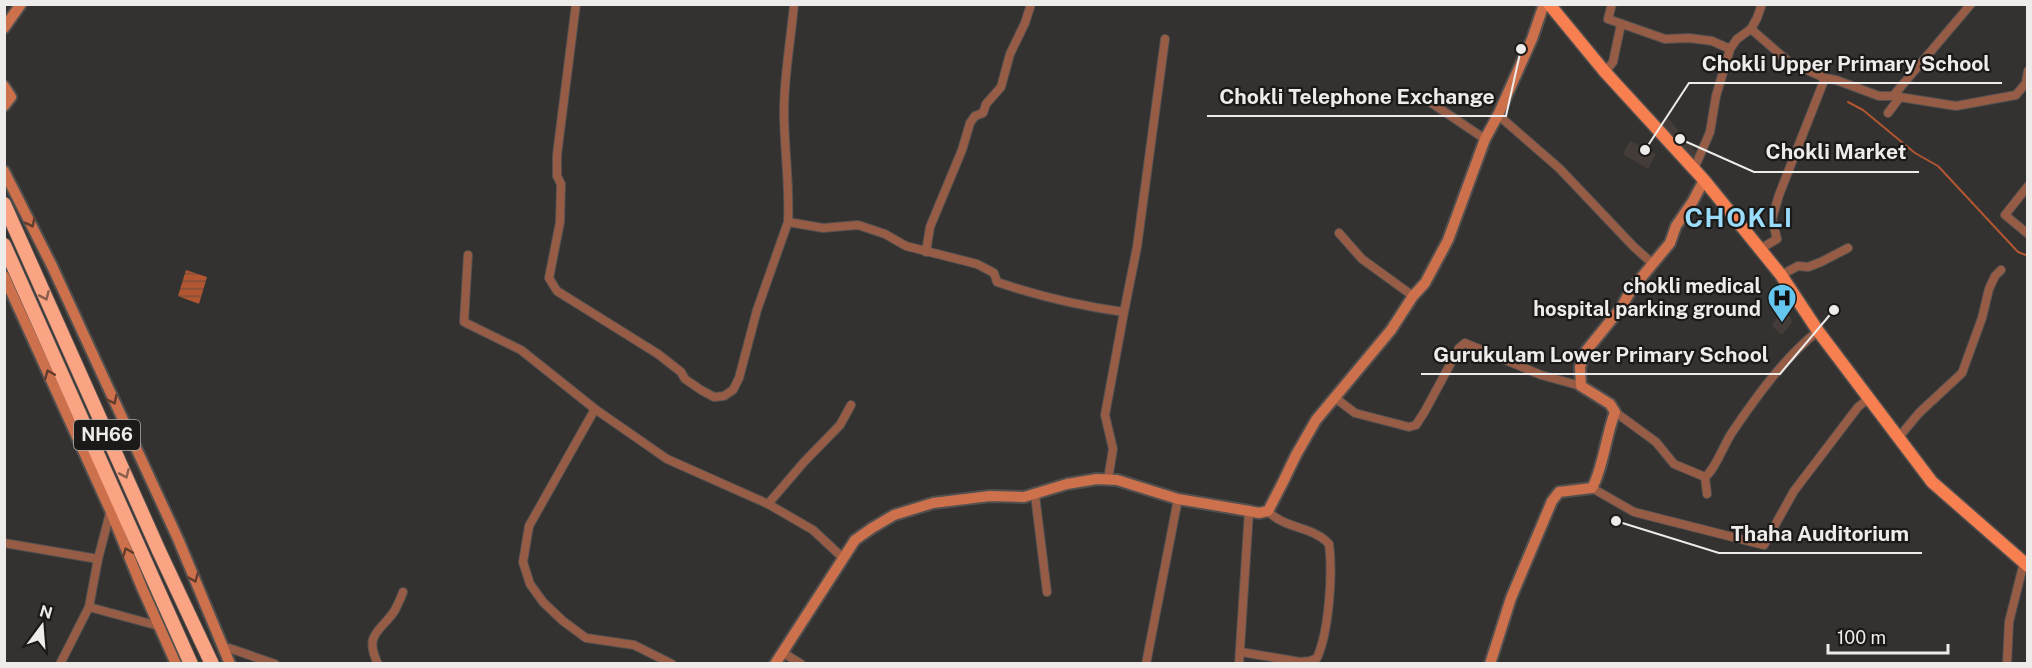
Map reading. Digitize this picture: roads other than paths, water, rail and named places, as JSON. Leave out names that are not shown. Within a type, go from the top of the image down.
[{"type":"highway","name":"NH66","points":[[4,204],[159,551],[212,663]]},
{"type":"highway","name":"NH66","points":[[4,245],[191,663]]},
{"type":"main road","points":[[4,28],[21,4]]},
{"type":"main road","points":[[774,663],[855,540],[894,515],[911,509],[933,503],[975,497],[1035,495],[1085,480],[1108,479],[1178,499],[1259,513],[1268,511],[1296,454],[1316,420],[1391,330],[1413,296],[1425,283],[1449,240],[1485,139],[1532,39],[1544,4]]},
{"type":"main road","points":[[1549,4],[1605,72],[1704,180],[1781,275],[1818,331],[1932,482],[2026,564]]},
{"type":"main road","points":[[4,86],[11,97],[4,106]]},
{"type":"main road","points":[[4,171],[52,266],[178,539],[230,663]]},
{"type":"main road","points":[[1490,663],[1511,598],[1552,501],[1559,492],[1592,488],[1597,481],[1615,412],[1610,405],[1581,386],[1580,367],[1586,351],[1621,308],[1631,290],[1670,243],[1676,226],[1704,180]]},
{"type":"main road","points":[[4,276],[177,663]]},
{"type":"street","points":[[576,4],[557,155],[557,176],[561,184],[560,222],[549,278],[557,291],[658,354],[681,372],[685,379],[714,397],[724,396],[733,390],[739,378],[758,310],[788,222],[789,198],[784,112],[794,4]]},
{"type":"street","points":[[926,252],[930,227],[970,123],[975,116],[983,113],[986,104],[1001,87],[1010,54],[1025,23],[1031,4]]},
{"type":"street","points":[[1612,4],[1608,20],[1665,39],[1689,38],[1712,41],[1731,49]]},
{"type":"street","points":[[1694,169],[1710,132],[1716,96],[1731,49],[1737,39],[1751,29],[1762,4]]},
{"type":"street","points":[[1888,113],[1897,96],[1971,4]]},
{"type":"street","points":[[1605,72],[1613,62],[1621,24]]},
{"type":"street","points":[[1751,29],[1789,62],[1825,78],[1879,96],[1897,96],[1956,106],[2016,95],[2026,83],[2028,71]]},
{"type":"street","points":[[1108,479],[1113,449],[1105,415],[1137,247],[1165,39]]},
{"type":"street","points":[[1760,249],[1777,239],[1772,219],[1779,195],[1825,78]]},
{"type":"street","points":[[1430,102],[1485,139]]},
{"type":"street","points":[[1498,115],[1559,168],[1653,264]]},
{"type":"street","points":[[2028,186],[2005,215],[2028,234]]},
{"type":"street","points":[[788,222],[823,228],[858,225],[885,234],[906,246],[983,267],[994,273],[997,282],[1089,307],[1124,312]]},
{"type":"street","points":[[1339,233],[1362,259],[1413,296]]},
{"type":"street","points":[[1781,275],[1798,266],[1808,267],[1821,262],[1848,248]]},
{"type":"street","points":[[468,255],[464,322],[521,350],[595,408],[667,459],[768,504],[813,530],[843,558]]},
{"type":"street","points":[[1899,437],[1919,413],[1962,373],[1982,318],[1989,289],[1995,276],[2001,270]]},
{"type":"street","points":[[1704,477],[1712,469],[1726,442],[1769,382],[1803,343],[1818,331]]},
{"type":"street","points":[[1334,397],[1355,413],[1409,426],[1416,425],[1459,348],[1465,343],[1541,375],[1581,386]]},
{"type":"street","points":[[1592,488],[1634,512],[1764,545],[1794,491],[1858,407],[1869,398]]},
{"type":"street","points":[[768,504],[840,425],[851,405]]},
{"type":"street","points":[[595,408],[529,526],[523,562],[530,584],[543,602],[586,638],[634,645],[672,663]]},
{"type":"street","points":[[1615,412],[1656,442],[1674,464],[1704,477]]},
{"type":"street","points":[[1704,477],[1707,494]]},
{"type":"street","points":[[1035,495],[1047,592]]},
{"type":"street","points":[[1146,663],[1178,499]]},
{"type":"street","points":[[1239,663],[1249,511]]},
{"type":"street","points":[[1268,511],[1282,521],[1316,534],[1329,544],[1331,558],[1328,605],[1320,651],[1315,663]]},
{"type":"street","points":[[60,663],[89,607],[98,559],[111,512]]},
{"type":"street","points":[[4,543],[98,559]]},
{"type":"street","points":[[2007,663],[2008,622],[2026,564]]},
{"type":"street","points":[[378,663],[373,653],[372,641],[376,632],[396,609],[403,592]]},
{"type":"street","points":[[89,607],[159,626]]},
{"type":"street","points":[[229,648],[275,663]]},
{"type":"street","points":[[1240,652],[1300,662],[1317,658],[1320,651]]},
{"type":"street","points":[[782,652],[801,663]]},
{"type":"waterway","points":[[1848,102],[1863,110],[1915,153],[1938,166],[2018,252],[2028,256]]},
{"type":"place","name":"Chokli Telephone Exchange","points":[[1521,49]]},
{"type":"place","name":"Chokli Market","points":[[1680,139]]},
{"type":"place","name":"Chokli Upper Primary School","points":[[1645,150]]},
{"type":"place","name":"Gurukulam Lower Primary School","points":[[1834,310]]},
{"type":"place","name":"chokli medical hospital parking ground","points":[[1782,324]]},
{"type":"place","name":"Thaha Auditorium","points":[[1616,521]]},
{"type":"district","name":"CHOKLI","points":[[1739,218]]}]
